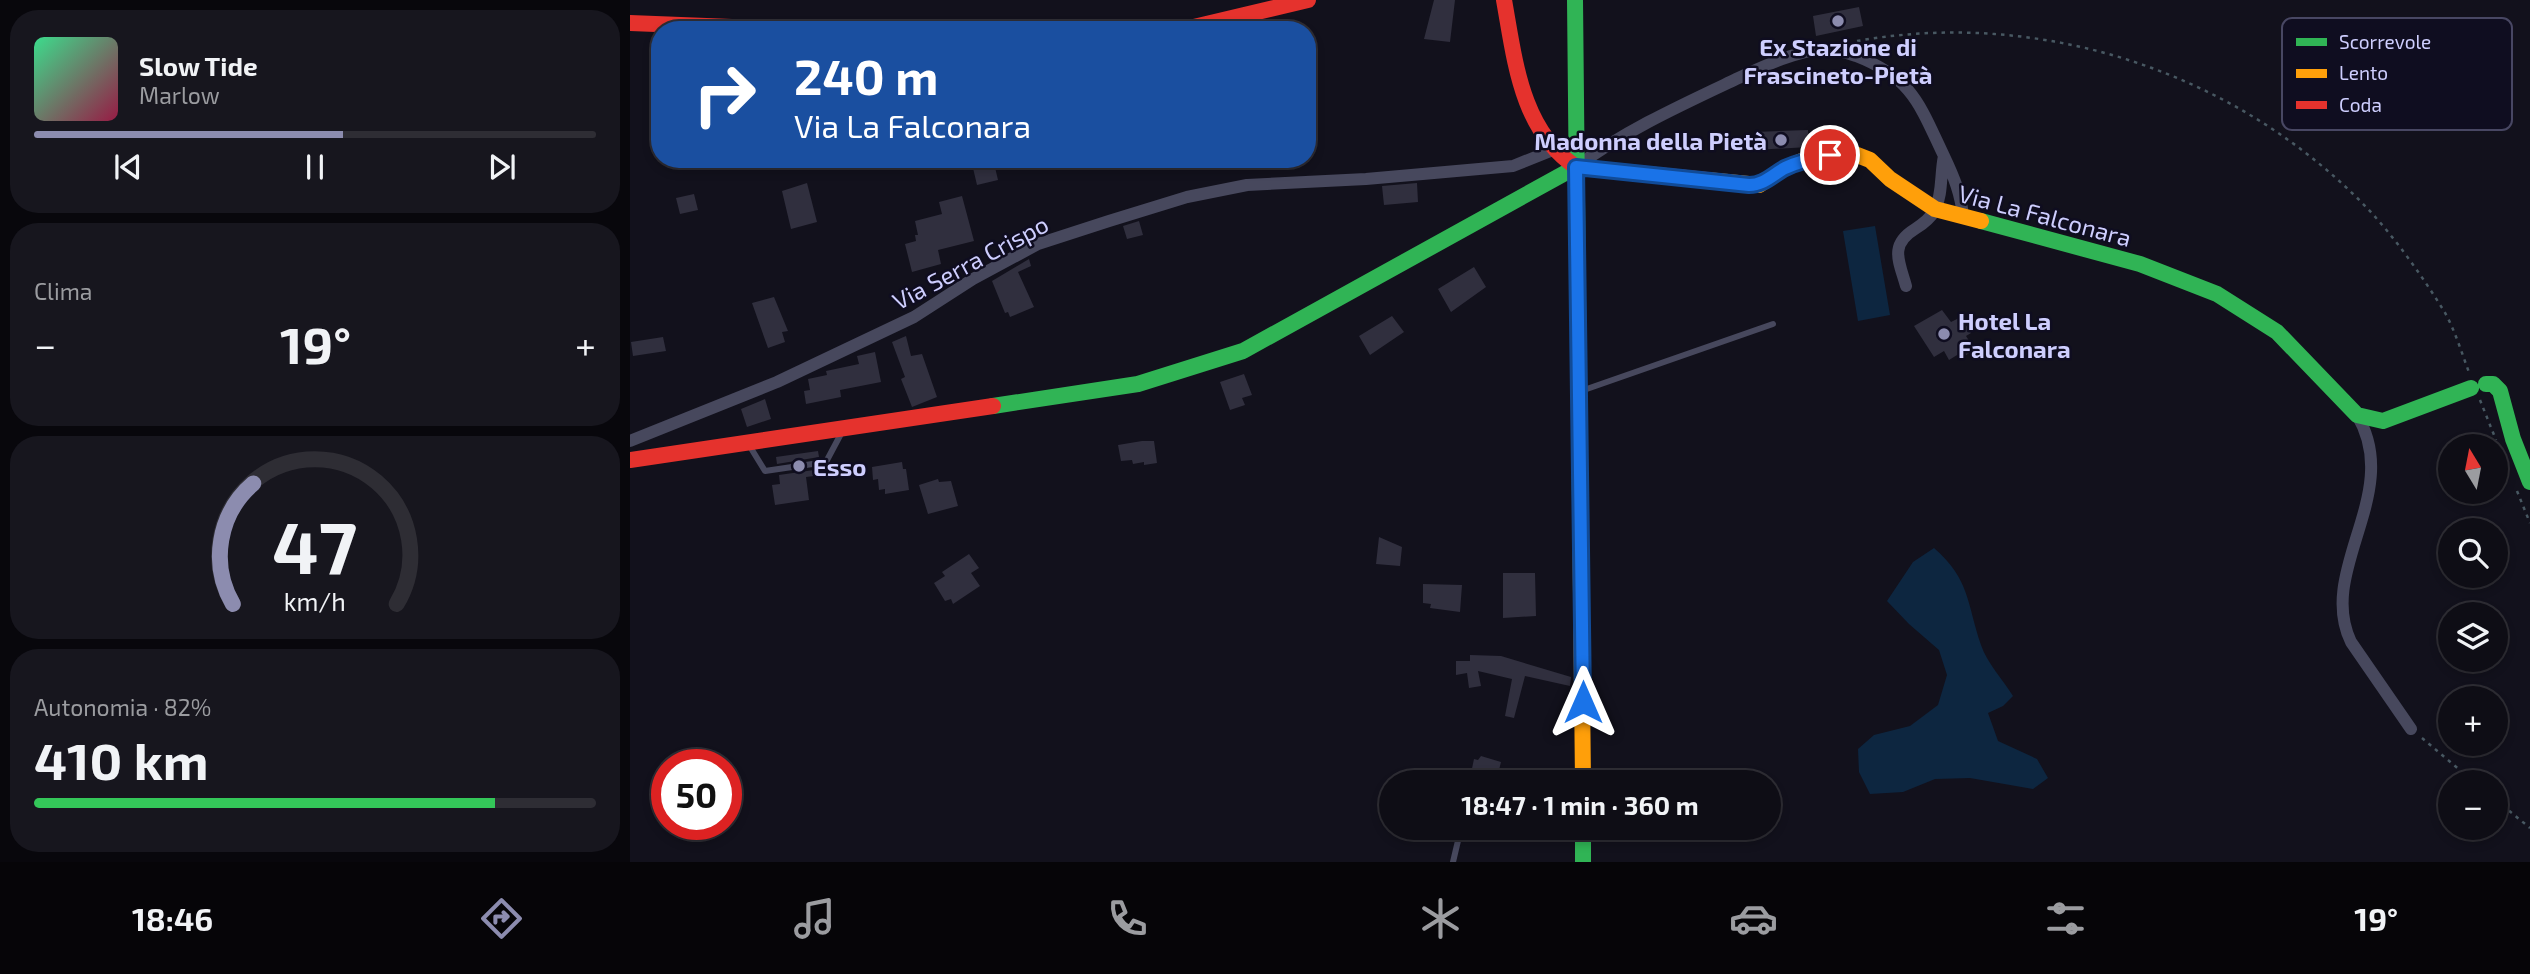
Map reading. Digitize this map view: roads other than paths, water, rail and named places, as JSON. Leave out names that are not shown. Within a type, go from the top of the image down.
[{"type":"street","points":[[1219,21],[1308,0]]},
{"type":"street","points":[[1504,0],[1526,104],[1553,150],[1562,160],[1576,167]]},
{"type":"street","points":[[1565,0],[1574,36]]},
{"type":"street","points":[[1575,0],[1583,770]]},
{"type":"street","points":[[630,23],[651,24]]},
{"type":"street","points":[[630,460],[1138,384],[1243,351],[1576,167],[1603,147],[1682,105],[1760,68],[1826,49],[1870,62],[1896,77],[1915,97],[1928,118],[1961,197],[1963,217]]},
{"type":"street","name":"Via Serra Crispo","points":[[630,441],[778,382],[901,323],[1038,244],[1109,221],[1187,197],[1247,185],[1513,166],[1553,150]]},
{"type":"street","name":"Via La Falconara","points":[[1576,167],[1759,185],[1783,169],[1806,159],[1846,151],[1870,160],[1890,178],[1935,209],[2140,264],[2217,294],[2277,331],[2357,415]]},
{"type":"street","points":[[1906,286],[1897,252],[1902,236],[1924,223],[1935,209],[1940,196],[1944,156]]},
{"type":"street","points":[[2357,415],[2382,421],[2477,387],[2493,384],[2500,391],[2523,484]]},
{"type":"street","points":[[2357,415],[2368,433],[2372,451],[2363,520],[2342,590],[2344,628],[2411,729]]},
{"type":"street","points":[[1583,840],[1583,862]]},
{"type":"lane","points":[[1579,392],[1773,324]]},
{"type":"lane","points":[[747,443],[765,471],[826,462],[843,429]]},
{"type":"lane","points":[[1453,862],[1458,840]]},
{"type":"water","points":[[1875,226],[1890,315],[1858,321],[1843,231]]},
{"type":"water","points":[[1934,548],[1955,570],[1966,593],[1984,652],[2013,696],[2003,706],[1988,713],[1998,741],[2037,759],[2048,778],[2033,789],[1970,778],[1935,779],[1903,792],[1870,794],[1859,772],[1858,749],[1874,735],[1910,726],[1938,705],[1947,675],[1939,650],[1887,601],[1913,562]]},
{"type":"place","name":"Ex Stazione di Frascineto-Pietà","points":[[1838,21]]},
{"type":"place","name":"Madonna della Pietà","points":[[1781,140]]},
{"type":"place","name":"Hotel La Falconara","points":[[1944,334]]},
{"type":"place","name":"Esso","points":[[799,466]]}]
